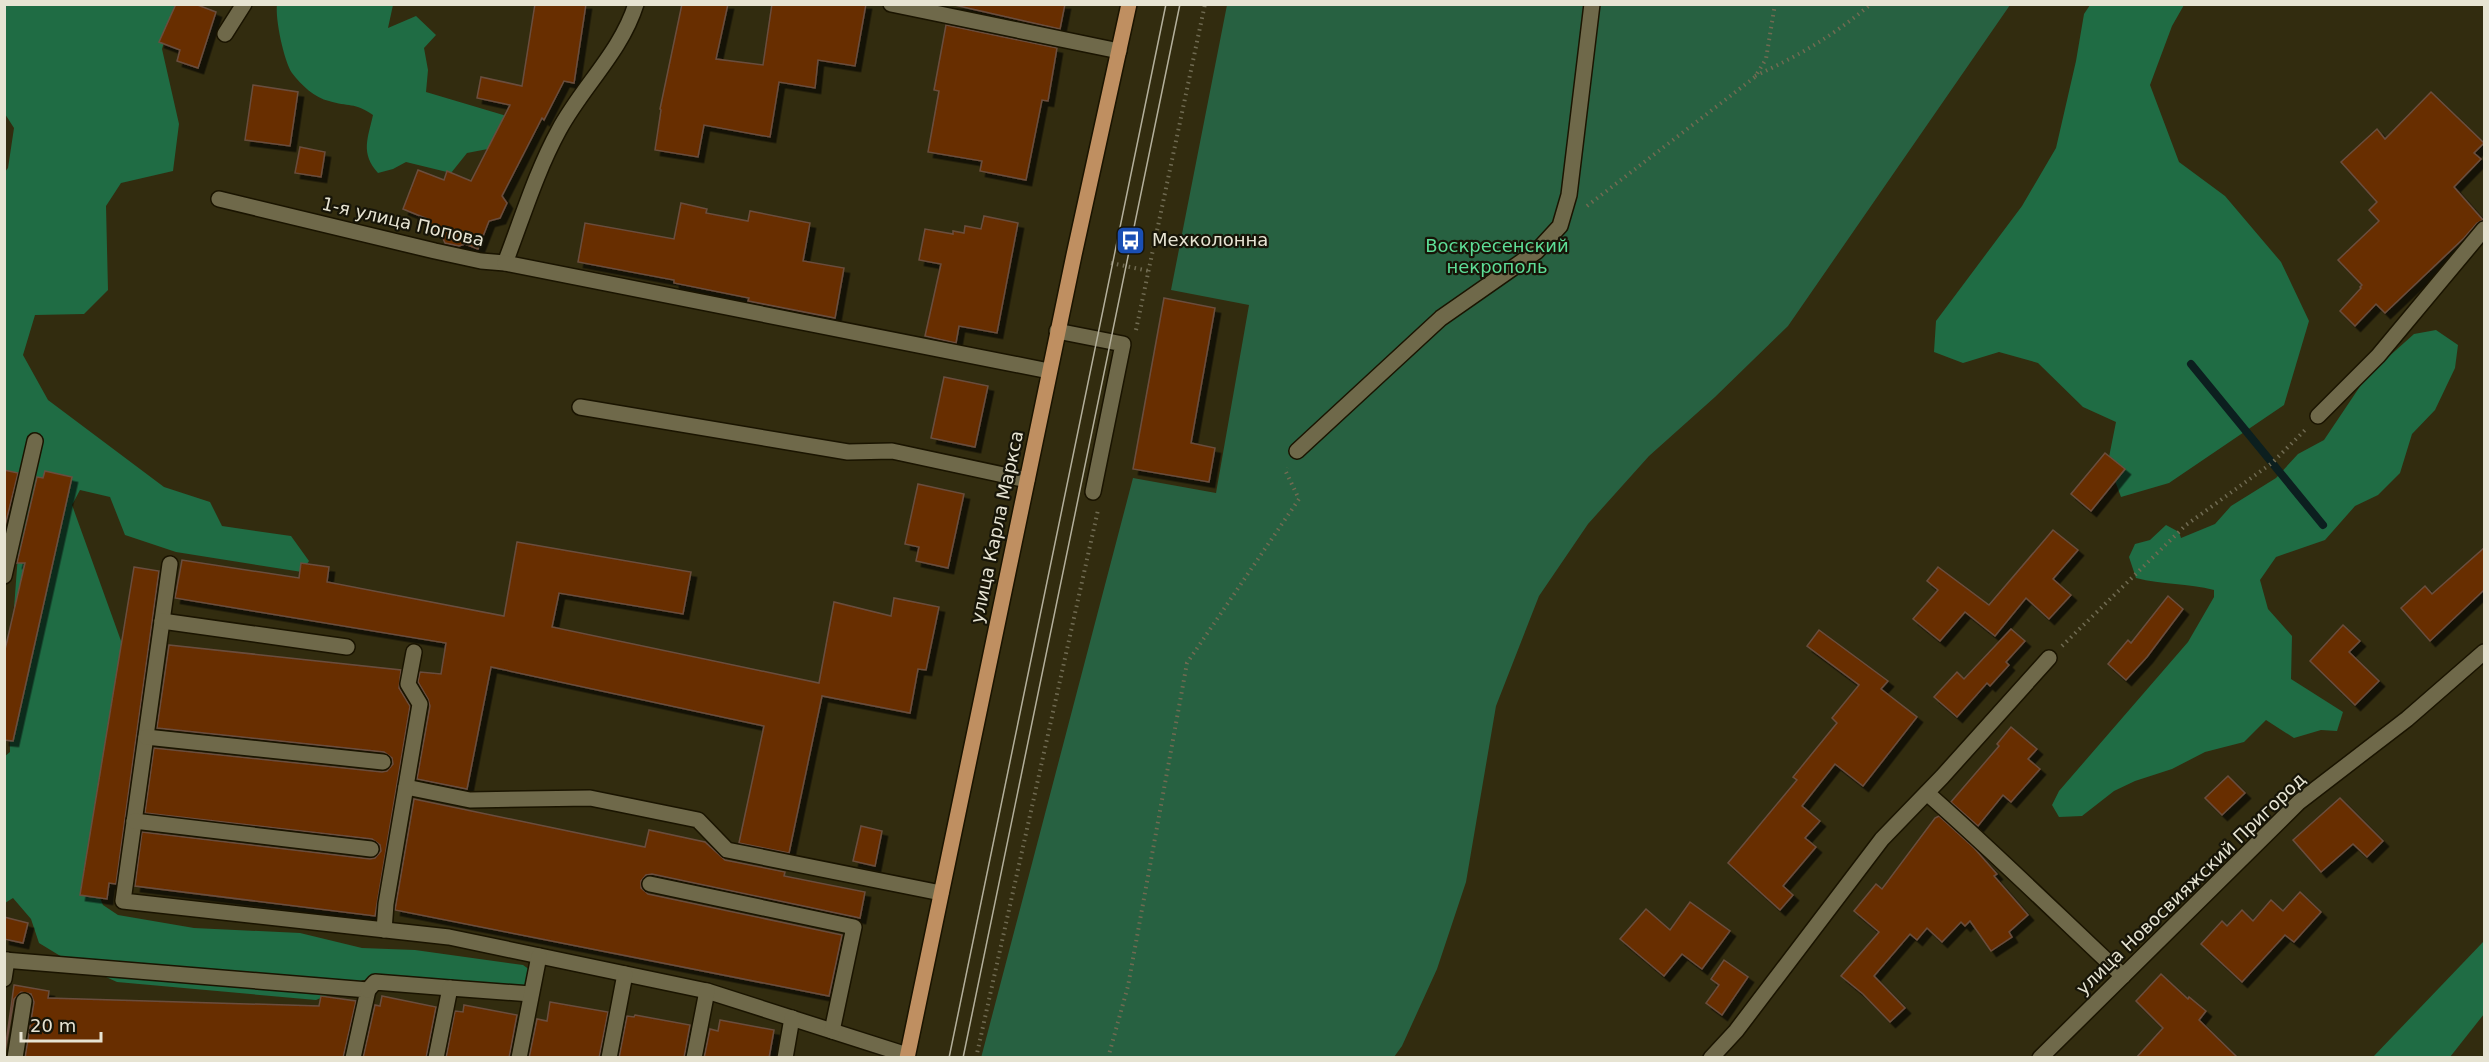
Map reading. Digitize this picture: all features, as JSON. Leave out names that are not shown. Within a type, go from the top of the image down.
[{"type":"main road","name":"улица Карла Маркса","points":[[907,1057],[1049,371],[1129,4]]},
{"type":"street","points":[[225,34],[244,4]]},
{"type":"street","name":"1-я улица Попова","points":[[219,199],[435,252],[505,263],[533,189],[559,131],[578,99],[611,55],[636,4]]},
{"type":"street","points":[[891,4],[1119,51]]},
{"type":"street","points":[[1297,451],[1441,318],[1537,251],[1560,226],[1569,195],[1592,4]]},
{"type":"street","points":[[2318,416],[2378,356],[2484,229]]},
{"type":"street","points":[[505,263],[1049,371]]},
{"type":"street","points":[[1058,331],[1123,344],[1096,499]]},
{"type":"street","points":[[580,407],[848,452],[892,451],[1027,480]]},
{"type":"street","points":[[4,576],[35,441]]},
{"type":"street","points":[[170,564],[123,901],[450,937],[706,991],[907,1057]]},
{"type":"street","points":[[162,621],[347,647]]},
{"type":"street","points":[[384,930],[420,704],[408,684],[414,652]]},
{"type":"street","name":"улица Новосвияжский Пригород","points":[[2040,1058],[2299,802],[2407,719],[2484,652]]},
{"type":"street","points":[[1711,1058],[1736,1031],[1882,839],[1927,793],[2049,658]]},
{"type":"street","points":[[146,737],[383,762]]},
{"type":"street","points":[[406,787],[470,800],[590,798],[601,800],[698,820],[727,850],[941,893]]},
{"type":"street","points":[[1927,793],[1983,842],[2123,976]]},
{"type":"street","points":[[134,821],[371,849]]},
{"type":"street","points":[[650,884],[854,927],[832,1031]]},
{"type":"street","points":[[519,1058],[539,956]]},
{"type":"street","points":[[4,979],[6,960],[368,990]]},
{"type":"street","points":[[609,1058],[625,974]]},
{"type":"street","points":[[353,1058],[368,990],[375,982],[531,994]]},
{"type":"street","points":[[436,1058],[450,988]]},
{"type":"street","points":[[694,1058],[706,991]]},
{"type":"street","points":[[15,1058],[24,1001]]},
{"type":"street","points":[[785,1058],[792,1018]]},
{"type":"path","points":[[1135,338],[1205,4]]},
{"type":"path","points":[[1755,76],[1766,59],[1774,4]]},
{"type":"path","points":[[1560,226],[1755,76],[1794,58],[1836,33],[1871,4]]},
{"type":"path","points":[[1111,263],[1149,271]]},
{"type":"path","points":[[2049,658],[2186,525],[2272,463],[2318,416]]},
{"type":"path","points":[[1108,1058],[1128,986],[1187,663],[1299,499],[1286,472],[1297,451]]},
{"type":"path","points":[[976,1058],[1096,499]]},
{"type":"green space","points":[[277,4],[393,5],[388,28],[416,16],[436,35],[424,48],[428,70],[426,92],[510,117],[498,147],[467,153],[451,173],[406,162],[378,173],[372,166],[367,152],[373,115],[356,106],[336,103],[319,97],[296,78],[283,50],[277,19]]},
{"type":"green space","points":[[5,5],[175,5],[162,49],[179,124],[173,171],[121,183],[106,206],[108,290],[84,314],[35,315],[23,355],[48,400],[164,487],[210,502],[222,526],[291,536],[309,561],[302,572],[176,552],[125,535],[110,497],[80,490],[72,505],[125,652],[95,886],[103,905],[118,915],[194,928],[300,933],[362,948],[415,950],[523,965],[540,977],[528,988],[509,989],[363,980],[316,1000],[117,982],[62,957],[39,943],[31,919],[13,898],[5,903],[4,757],[10,752],[9,675],[20,528],[19,501],[4,480],[4,173],[8,168],[14,128],[5,114]]},
{"type":"green space","name":"Воскресенский некрополь","points":[[1227,5],[2010,5],[1788,326],[1715,397],[1649,456],[1588,524],[1539,596],[1496,706],[1466,882],[1437,969],[1402,1046],[1394,1057],[981,1058],[1133,478],[1216,493],[1249,305],[1171,290]]},
{"type":"green space","points":[[2090,5],[2184,5],[2172,26],[2150,85],[2179,162],[2225,196],[2281,262],[2309,321],[2284,405],[2169,483],[2121,497],[2108,462],[2116,422],[2083,407],[2038,363],[1999,352],[1963,363],[1934,352],[1936,321],[2022,206],[2056,148],[2084,14]]},
{"type":"green space","points":[[2436,330],[2458,345],[2455,368],[2435,410],[2412,434],[2400,473],[2378,495],[2355,506],[2325,540],[2276,557],[2260,580],[2268,609],[2292,636],[2291,679],[2343,712],[2337,731],[2321,730],[2294,738],[2266,720],[2244,742],[2205,752],[2172,769],[2135,781],[2114,791],[2082,816],[2059,817],[2052,805],[2059,791],[2188,642],[2214,597],[2214,590],[2136,578],[2129,557],[2135,544],[2150,540],[2166,525],[2179,532],[2181,538],[2215,524],[2231,506],[2276,478],[2298,454],[2324,440],[2367,376],[2414,334]]},
{"type":"green space","points":[[2484,941],[2484,1014],[2450,1057],[2373,1057]]},
{"type":"building","points":[[176,4],[195,4],[216,12],[198,68],[177,61],[180,50],[159,42]]},
{"type":"building","points":[[535,4],[586,4],[574,83],[564,81],[544,120],[542,118],[502,196],[507,203],[500,218],[489,221],[478,249],[465,244],[459,246],[445,243],[441,234],[427,228],[430,220],[403,209],[418,170],[444,180],[447,171],[471,181],[510,105],[477,98],[481,77],[522,86]]},
{"type":"building","points":[[682,4],[728,4],[716,59],[763,65],[772,4],[866,4],[855,66],[818,60],[815,88],[779,82],[770,137],[704,125],[698,157],[655,150],[660,109]]},
{"type":"building","points":[[950,4],[1065,4],[1060,29]]},
{"type":"building","points":[[946,25],[1057,48],[1048,101],[1042,100],[1026,180],[980,171],[982,161],[928,152],[939,91],[934,90]]},
{"type":"building","points":[[253,85],[298,92],[290,146],[245,140]]},
{"type":"building","points":[[2431,92],[2484,143],[2474,153],[2481,159],[2454,187],[2483,220],[2477,223],[2385,313],[2376,304],[2355,326],[2340,311],[2362,285],[2338,260],[2379,221],[2369,210],[2377,202],[2341,162],[2377,129],[2385,139]]},
{"type":"building","points":[[300,147],[325,152],[321,177],[295,173]]},
{"type":"building","points":[[681,203],[707,209],[706,213],[748,221],[750,211],[810,223],[803,261],[844,268],[835,318],[748,301],[749,298],[674,283],[674,280],[578,262],[585,223],[674,239]]},
{"type":"building","points":[[984,216],[1018,223],[997,333],[959,326],[956,343],[925,336],[941,264],[919,260],[925,229],[953,234],[953,231],[964,233],[965,226],[981,229]]},
{"type":"building","points":[[1164,298],[1215,308],[1191,443],[1215,448],[1209,482],[1133,469]]},
{"type":"building","points":[[944,377],[988,386],[975,447],[931,438]]},
{"type":"building","points":[[2105,453],[2125,469],[2091,511],[2071,494]]},
{"type":"building","points":[[4,470],[18,473],[4,530]]},
{"type":"building","points":[[45,471],[72,477],[13,741],[4,740],[4,654],[25,563],[17,563],[37,477],[43,478]]},
{"type":"building","points":[[918,484],[964,494],[948,568],[916,561],[919,547],[905,544]]},
{"type":"building","points":[[2053,530],[2078,550],[2053,579],[2071,595],[2049,619],[2026,598],[1995,636],[1965,612],[1940,641],[1913,619],[1938,590],[1927,581],[1938,567],[1989,605]]},
{"type":"building","points":[[517,542],[691,572],[683,614],[559,593],[552,627],[819,683],[834,602],[891,616],[894,598],[939,607],[926,670],[918,669],[910,713],[822,696],[789,853],[739,843],[764,726],[491,667],[467,789],[417,779],[430,706],[418,682],[420,672],[441,674],[446,643],[175,598],[182,560],[299,578],[301,563],[329,567],[327,582],[504,616]]},
{"type":"building","points":[[2484,548],[2484,590],[2430,641],[2401,608],[2425,586],[2432,594]]},
{"type":"building","points":[[134,567],[159,571],[116,884],[109,883],[107,899],[80,895]]},
{"type":"building","points":[[2168,596],[2183,609],[2147,657],[2126,680],[2108,664],[2128,640],[2131,643]]},
{"type":"building","points":[[2343,625],[2360,641],[2349,652],[2379,681],[2355,705],[2310,661]]},
{"type":"building","points":[[2011,629],[2025,641],[2006,662],[2009,665],[1990,686],[1987,683],[1957,717],[1934,697],[1957,672],[1964,679]]},
{"type":"building","points":[[1819,630],[1888,681],[1881,689],[1917,717],[1863,786],[1835,764],[1802,806],[1820,821],[1805,838],[1816,847],[1783,886],[1793,895],[1780,910],[1728,863],[1797,780],[1793,777],[1837,723],[1832,718],[1859,685],[1807,646]]},
{"type":"building","points":[[169,645],[401,670],[399,688],[410,706],[375,916],[135,886],[142,832],[370,859],[375,858],[381,851],[380,845],[372,839],[145,813],[154,748],[382,772],[387,771],[393,764],[392,758],[384,752],[157,728]]},
{"type":"building","points":[[2011,727],[2037,749],[2028,759],[2040,769],[2011,802],[2003,795],[1978,826],[1951,802],[1999,746],[1997,744]]},
{"type":"building","points":[[2228,776],[2245,793],[2222,815],[2205,798]]},
{"type":"building","points":[[2340,798],[2383,841],[2367,857],[2353,844],[2321,872],[2293,840]]},
{"type":"building","points":[[414,799],[645,847],[649,830],[705,842],[725,860],[785,872],[784,876],[865,892],[860,918],[652,874],[646,875],[641,881],[641,888],[648,894],[842,935],[829,996],[395,910]]},
{"type":"building","points":[[1939,816],[1974,848],[1997,874],[1994,876],[2028,915],[2009,932],[2012,937],[1991,951],[1970,921],[1965,926],[1961,922],[1942,942],[1927,928],[1917,940],[1910,934],[1874,976],[1905,1008],[1890,1022],[1863,994],[1841,976],[1879,932],[1854,911],[1876,884],[1882,889],[1935,818]]},
{"type":"building","points":[[861,826],[882,831],[875,866],[853,861]]},
{"type":"building","points":[[2300,892],[2321,912],[2294,942],[2285,935],[2242,982],[2201,944],[2222,921],[2227,926],[2242,910],[2253,921],[2271,900],[2283,911]]},
{"type":"building","points":[[1690,902],[1730,931],[1702,969],[1682,954],[1664,976],[1620,939],[1646,909],[1670,930]]},
{"type":"building","points":[[4,917],[28,923],[23,943],[4,939]]},
{"type":"building","points":[[1724,960],[1748,977],[1722,1015],[1706,1003],[1719,985],[1711,979]]},
{"type":"building","points":[[2161,974],[2188,999],[2189,997],[2206,1011],[2199,1020],[2238,1058],[2136,1058],[2163,1028],[2136,1001]]},
{"type":"building","points":[[14,985],[49,991],[48,998],[319,1006],[321,996],[356,1001],[343,1058],[25,1058],[34,1002],[31,994],[21,992],[14,999],[4,1058]]},
{"type":"building","points":[[382,996],[436,1007],[426,1058],[363,1058],[375,1005],[380,1006]]},
{"type":"building","points":[[550,1002],[608,1012],[599,1058],[529,1058],[537,1019],[547,1021]]},
{"type":"building","points":[[464,1005],[517,1015],[509,1058],[446,1058],[455,1011],[463,1012]]},
{"type":"building","points":[[635,1015],[690,1025],[684,1058],[619,1058],[627,1016],[634,1017]]},
{"type":"building","points":[[720,1020],[774,1030],[769,1058],[704,1058],[710,1029],[718,1031]]},
{"type":"waterway","points":[[2191,364],[2323,525]]},
{"type":"tram line","points":[[949,1058],[1166,4]]},
{"type":"tram line","points":[[963,1058],[1180,4]]},
{"type":"place","name":"Мехколонна","points":[[1131,240]]}]
